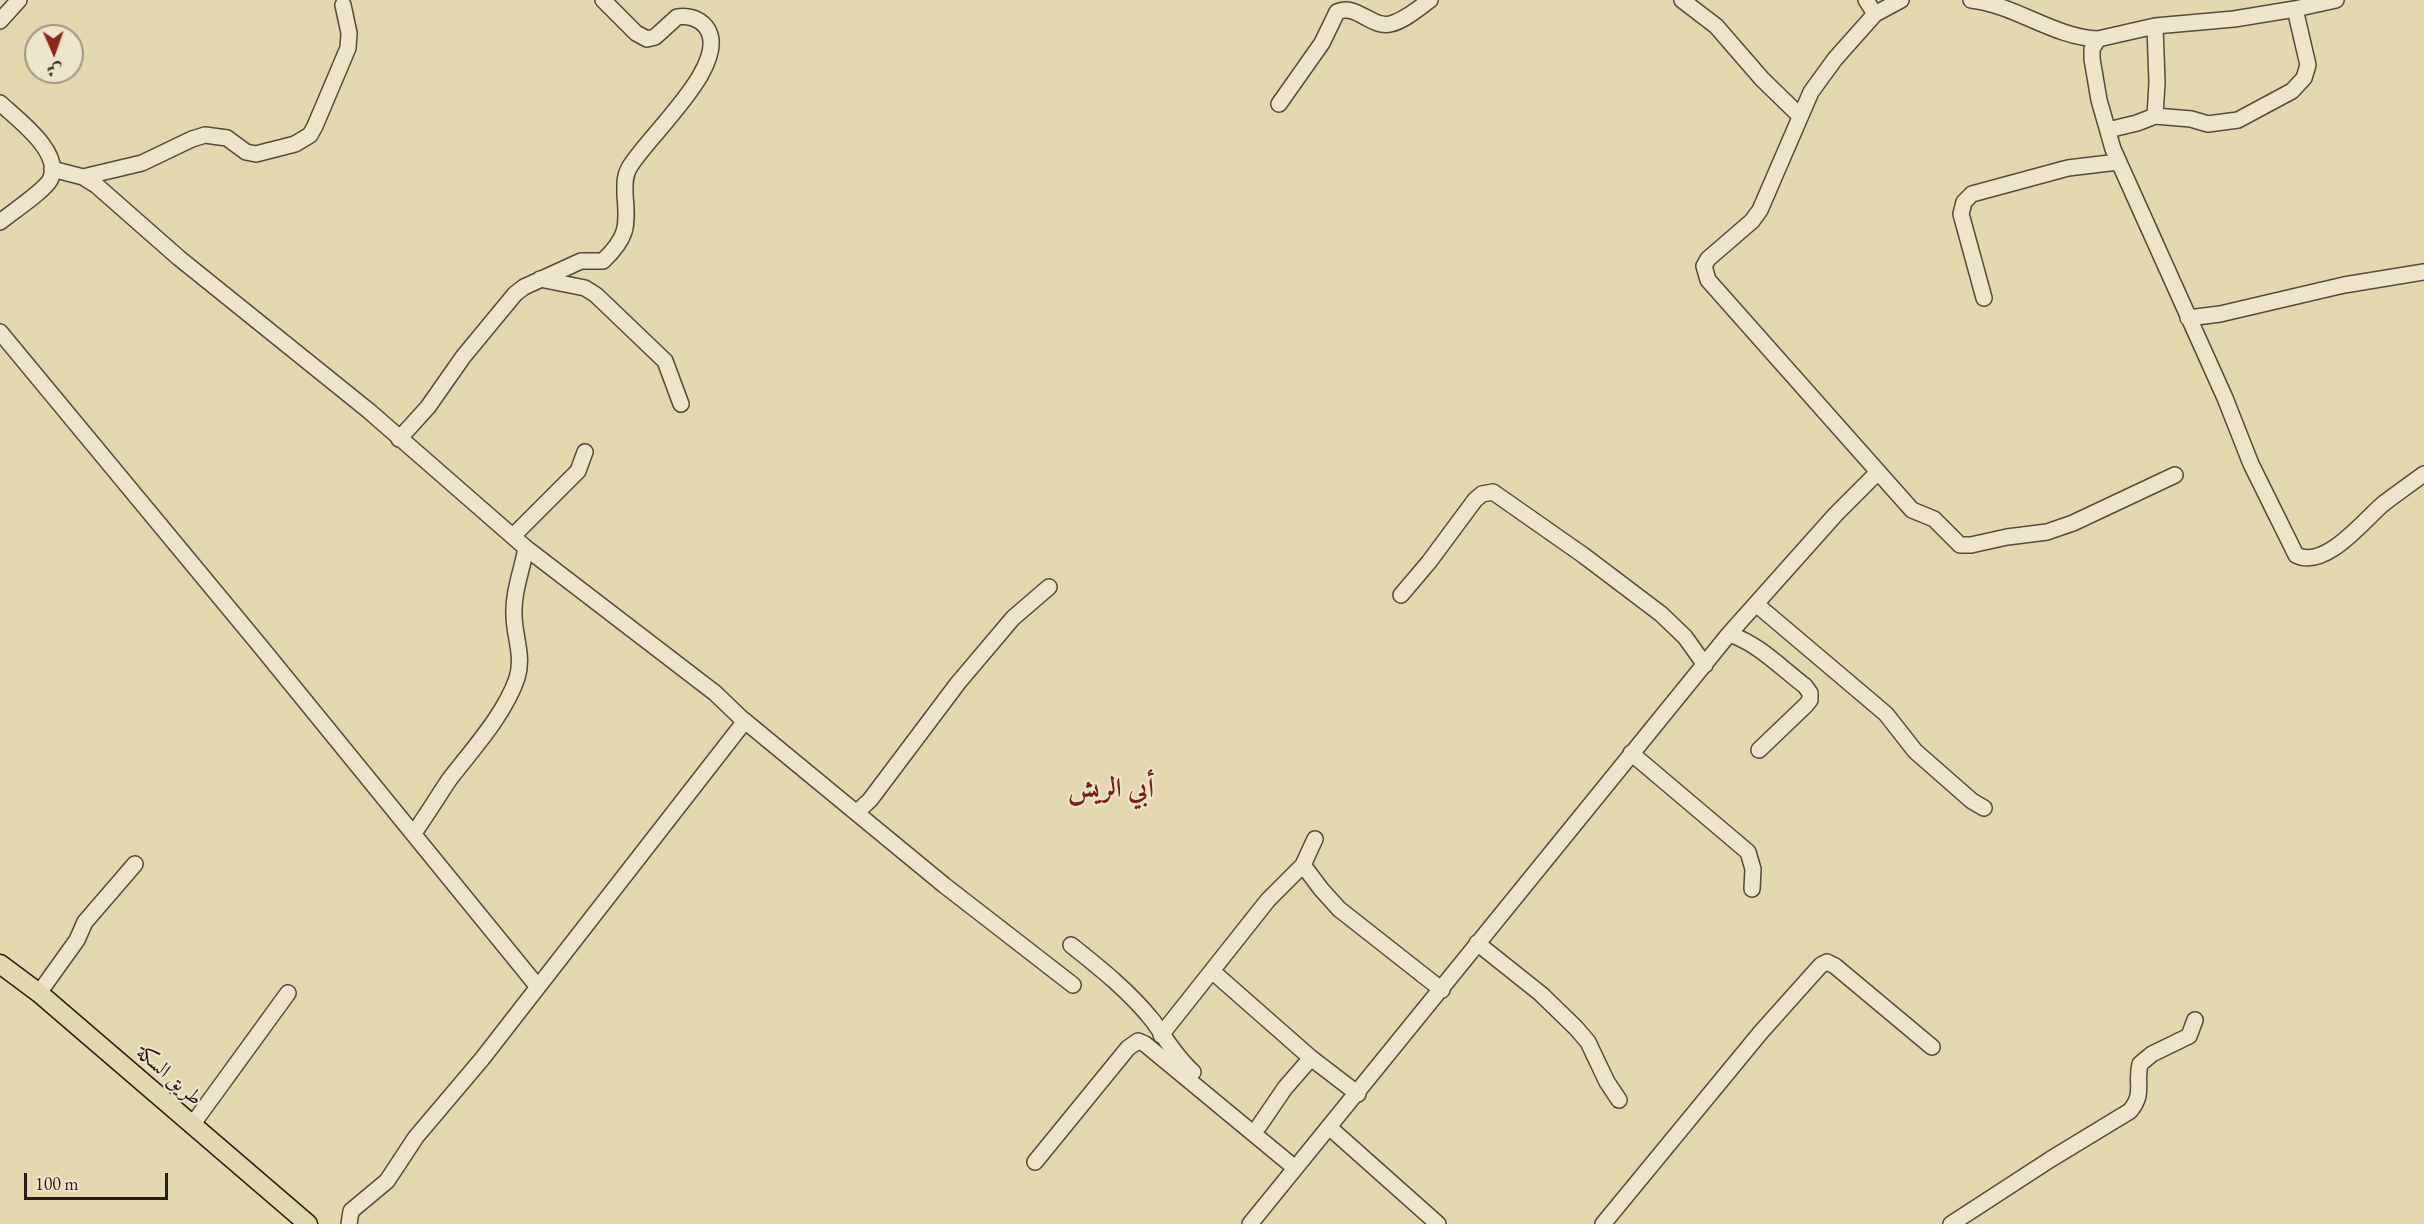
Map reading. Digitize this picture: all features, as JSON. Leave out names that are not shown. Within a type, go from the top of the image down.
[{"type":"main road","name":"طريق السكة","points":[[0,964],[39,993],[308,1224]]},
{"type":"street","points":[[0,21],[19,0]]},
{"type":"street","points":[[399,439],[428,407],[501,308],[524,287],[581,261],[603,261],[622,241],[626,230],[626,175],[704,71],[712,50],[711,38],[705,26],[692,18],[681,16],[673,20],[655,37],[647,39],[636,33],[603,0]]},
{"type":"street","points":[[681,16],[682,0]]},
{"type":"street","points":[[1279,104],[1322,44],[1337,12],[1349,10],[1377,24],[1391,24],[1430,0]]},
{"type":"street","points":[[1682,0],[1716,26],[1762,79],[1799,115]]},
{"type":"street","points":[[1866,0],[1875,14]]},
{"type":"street","points":[[1901,0],[1875,14],[1835,59],[1811,92],[1799,115],[1760,210],[1740,233],[1708,259],[1704,266],[1708,280],[1911,510],[1934,519],[1960,545],[2047,532],[2175,475]]},
{"type":"street","points":[[1971,0],[1985,2],[2032,17],[2072,37],[2098,39],[2155,26],[2234,19],[2336,0]]},
{"type":"street","points":[[83,177],[142,163],[205,135],[227,138],[246,152],[256,154],[295,144],[310,135],[348,48],[349,33],[343,5]]},
{"type":"street","points":[[2108,130],[2155,116],[2191,119],[2208,124],[2238,120],[2292,91],[2304,78],[2308,65],[2295,9]]},
{"type":"street","points":[[2155,26],[2155,116]]},
{"type":"street","points":[[2098,39],[2092,49],[2092,59],[2108,130],[2118,162],[2225,398],[2251,464],[2296,555],[2304,559],[2312,559],[2347,538],[2381,506],[2424,474]]},
{"type":"street","points":[[0,103],[46,150],[52,161],[52,169],[46,185],[0,222]]},
{"type":"street","points":[[1984,298],[1960,214],[1967,198],[1972,194],[2068,168],[2118,162]]},
{"type":"street","points":[[52,169],[83,177],[96,185],[179,258],[310,362],[526,548],[715,693],[745,721],[944,885],[1073,985]]},
{"type":"street","points":[[2188,318],[2220,314],[2344,285],[2424,272]]},
{"type":"street","points":[[540,279],[576,285],[596,295],[665,361],[681,404]]},
{"type":"street","points":[[0,332],[414,833],[538,987]]},
{"type":"street","points":[[513,536],[578,471],[585,452]]},
{"type":"street","points":[[1250,1224],[1730,634],[1836,514],[1877,473]]},
{"type":"street","points":[[1401,595],[1429,562],[1475,500],[1482,494],[1493,492],[1583,555],[1661,614],[1685,637],[1705,665]]},
{"type":"street","points":[[414,833],[484,735],[518,676],[519,644],[514,616],[515,596],[526,548]]},
{"type":"street","points":[[857,812],[870,800],[958,683],[1013,618],[1049,587]]},
{"type":"street","points":[[1756,604],[1886,714],[1915,751],[1978,806],[1984,808]]},
{"type":"street","points":[[1730,634],[1747,640],[1759,648],[1805,686],[1810,693],[1810,700],[1806,705],[1759,750]]},
{"type":"street","points":[[349,1224],[351,1211],[387,1180],[432,1116],[489,1050],[745,721]]},
{"type":"street","points":[[1631,753],[1748,852],[1753,869],[1752,889]]},
{"type":"street","points":[[1161,1035],[1269,900],[1303,865],[1315,839]]},
{"type":"street","points":[[39,993],[77,940],[85,922],[135,864]]},
{"type":"street","points":[[1303,865],[1325,895],[1339,909],[1442,990]]},
{"type":"street","points":[[1477,943],[1541,994],[1576,1028],[1588,1042],[1607,1082],[1619,1100]]},
{"type":"street","points":[[1071,945],[1108,975],[1134,1001],[1185,1064],[1259,1126],[1298,1163]]},
{"type":"street","points":[[1603,1224],[1761,1032],[1821,965],[1827,962],[1835,966],[1932,1047]]},
{"type":"street","points":[[1212,971],[1311,1058],[1358,1094]]},
{"type":"street","points":[[192,1125],[288,993]]},
{"type":"street","points":[[1951,1224],[2130,1111],[2137,1103],[2140,1094],[2140,1064],[2152,1054],[2189,1036],[2195,1020]]},
{"type":"street","points":[[1035,1162],[1128,1048],[1141,1041],[1298,1163]]},
{"type":"street","points":[[1259,1126],[1285,1088],[1311,1058]]},
{"type":"street","points":[[1329,1127],[1438,1224]]},
{"type":"district","name":"أبي الريش","points":[[1111,790]]}]
